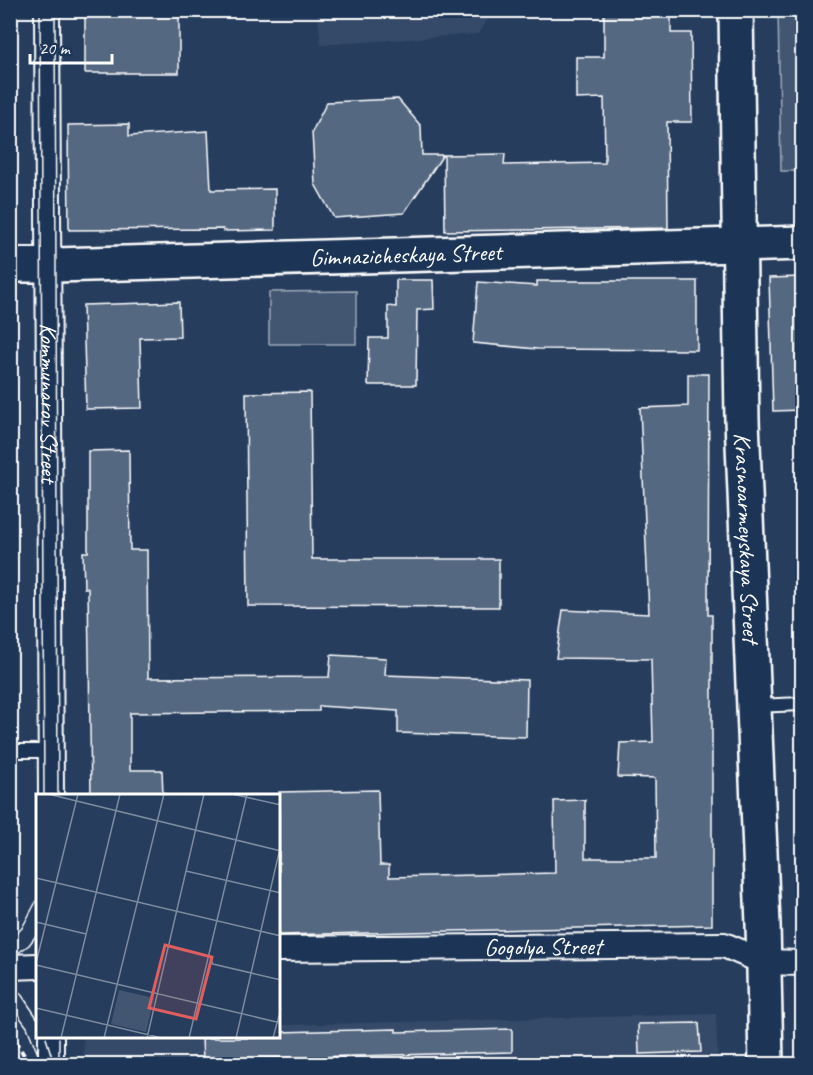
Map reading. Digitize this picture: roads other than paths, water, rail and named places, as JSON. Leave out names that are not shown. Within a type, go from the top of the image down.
[{"type":"street","name":"Kommunarov Street","points":[[47,10],[51,794]]},
{"type":"street","name":"Krasnoarmeyskaya Street","points":[[736,10],[742,420],[766,1065]]},
{"type":"street","name":"Gimnazicheskaya Street","points":[[10,265],[802,243]]},
{"type":"street","name":"Gogolya Street","points":[[280,949],[724,945],[764,963],[802,963]]},
{"type":"street","points":[[10,967],[36,966]]},
{"type":"street","points":[[51,1039],[51,1065]]},
{"type":"lane","points":[[754,706],[802,705]]},
{"type":"lane","points":[[10,751],[50,751]]},
{"type":"tram line","points":[[40,10],[44,794]]},
{"type":"tram line","points":[[55,10],[58,794]]},
{"type":"tram line","points":[[10,940],[22,928],[36,902]]},
{"type":"tram line","points":[[10,959],[29,945],[36,936]]},
{"type":"tram line","points":[[10,984],[21,994],[36,1016]]},
{"type":"tram line","points":[[10,1004],[27,1027],[42,1064]]},
{"type":"tram line","points":[[46,1039],[54,1064]]},
{"type":"tram line","points":[[59,1039],[59,1062]]}]
